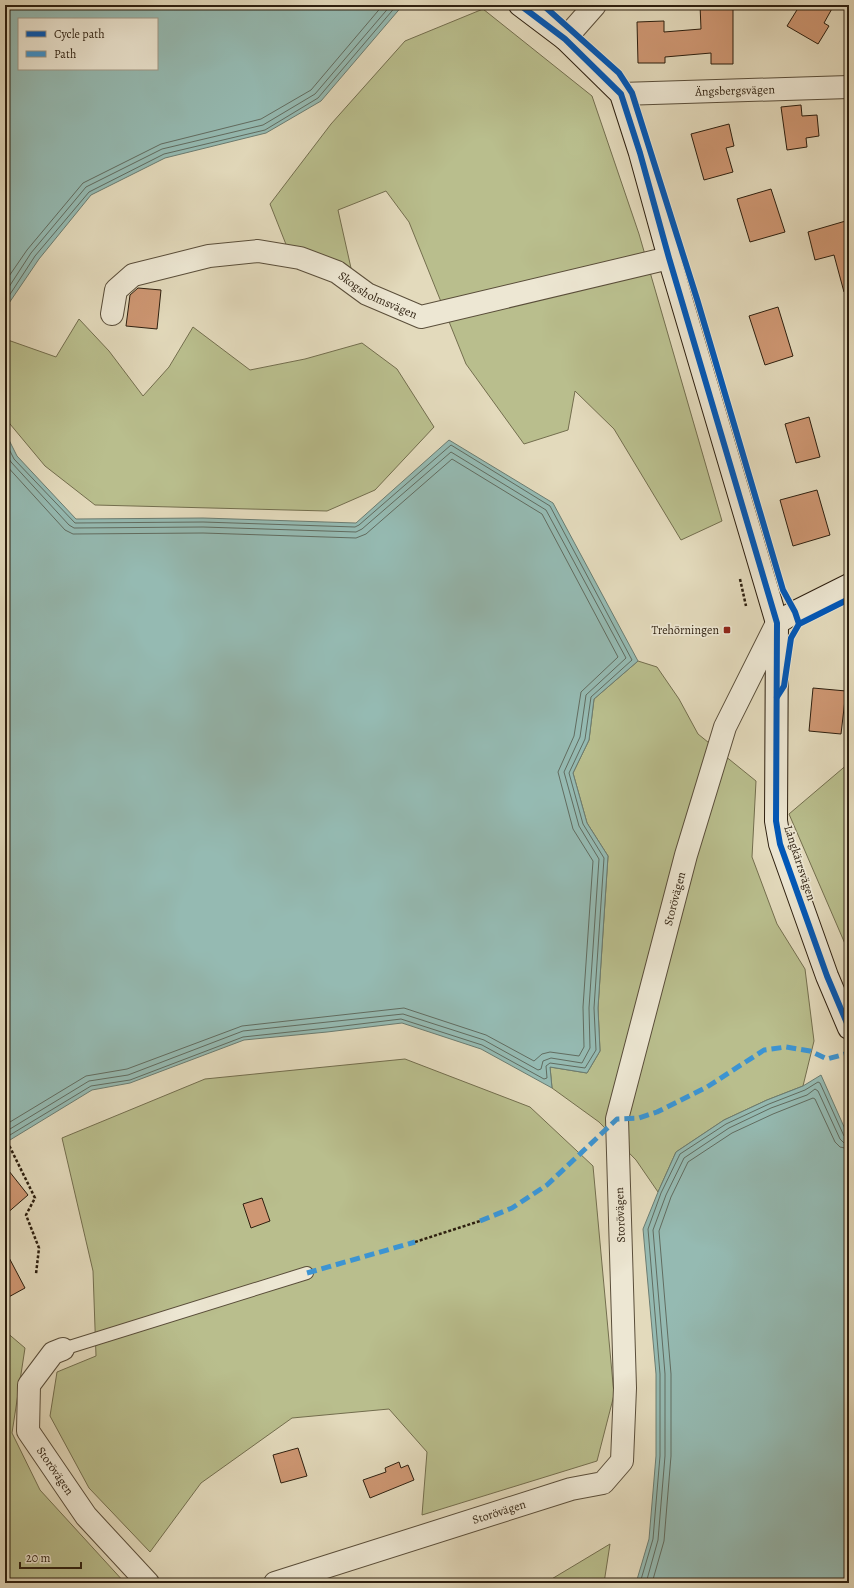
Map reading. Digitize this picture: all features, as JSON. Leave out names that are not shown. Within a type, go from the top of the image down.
[{"type":"street","points":[[520,5],[565,39],[621,94]]},
{"type":"street","points":[[565,39],[595,5]]},
{"type":"street","name":"Ängsbergsvägen","points":[[621,94],[849,87]]},
{"type":"street","name":"Långkärrsvägen","points":[[621,94],[640,153],[669,258],[777,623],[775,795],[776,821],[780,844],[827,976],[849,1028]]},
{"type":"street","name":"Skogsholmsvägen","points":[[112,314],[116,290],[133,275],[209,256],[258,251],[300,258],[337,272],[368,294],[420,317],[669,258]]},
{"type":"street","points":[[777,623],[795,612],[849,585]]},
{"type":"street","name":"Storövägen","points":[[275,1583],[571,1489],[603,1483],[622,1461],[625,1388],[617,1119],[686,855],[725,727],[777,623]]},
{"type":"street","name":"Storövägen","points":[[63,1349],[53,1353],[29,1385],[28,1431],[86,1516],[148,1583]]},
{"type":"lane","points":[[63,1349],[307,1273]]},
{"type":"path","points":[[401,6],[416,8]]},
{"type":"path","points":[[739,576],[746,606]]},
{"type":"path","points":[[5,1137],[35,1198],[26,1215],[39,1248],[36,1274]]},
{"type":"path","points":[[415,1242],[480,1221]]},
{"type":"green space","points":[[483,9],[592,96],[639,234],[722,521],[681,540],[614,429],[575,391],[568,430],[524,444],[466,364],[409,222],[386,191],[338,210],[351,268],[289,252],[270,204],[331,124],[405,41]]},
{"type":"green space","points":[[79,319],[109,351],[143,396],[169,367],[193,327],[250,370],[305,359],[362,343],[397,369],[434,427],[375,490],[327,511],[95,505],[45,466],[5,418],[5,339],[56,357]]},
{"type":"green space","points":[[638,661],[657,667],[679,699],[698,734],[756,781],[752,857],[777,924],[805,969],[814,1041],[803,1086],[767,1100],[724,1120],[676,1152],[658,1192],[636,1160],[599,1122],[552,1088],[550,1067],[587,1073],[600,1051],[598,1008],[608,856],[587,823],[573,773],[589,740],[594,699]]},
{"type":"green space","points":[[849,763],[849,953],[789,814]]},
{"type":"green space","points":[[405,1059],[530,1107],[593,1166],[614,1395],[597,1461],[422,1515],[427,1452],[389,1409],[292,1418],[201,1483],[150,1552],[89,1488],[50,1416],[57,1372],[96,1356],[93,1271],[62,1138],[205,1079]]},
{"type":"green space","points":[[5,1331],[25,1348],[12,1433],[40,1490],[125,1583],[5,1583]]},
{"type":"green space","points":[[610,1544],[604,1583],[545,1583]]},
{"type":"water","points":[[5,5],[403,5],[321,101],[266,133],[165,158],[91,195],[39,259],[5,309]]},
{"type":"water","name":"Trehörningen","points":[[5,432],[17,456],[76,519],[203,518],[356,523],[449,440],[553,503],[638,661],[594,699],[589,740],[573,773],[587,823],[608,856],[598,1008],[600,1051],[587,1073],[550,1067],[552,1088],[481,1049],[402,1023],[244,1040],[130,1083],[92,1090],[5,1143]]},
{"type":"water","points":[[821,1075],[849,1138],[849,1583],[636,1583],[649,1539],[656,1456],[656,1374],[643,1229],[676,1152],[724,1120],[767,1100],[803,1086]]},
{"type":"building","points":[[700,5],[733,5],[733,64],[711,64],[711,53],[665,57],[665,63],[638,63],[637,22],[664,21],[664,32],[701,29]]},
{"type":"building","points":[[800,5],[834,5],[824,23],[829,26],[818,44],[787,26]]},
{"type":"building","points":[[801,105],[802,116],[817,115],[819,136],[806,138],[807,147],[787,150],[781,107]]},
{"type":"building","points":[[729,124],[734,146],[726,148],[733,172],[704,180],[691,134]]},
{"type":"building","points":[[771,189],[785,232],[750,242],[737,199]]},
{"type":"building","points":[[849,220],[849,291],[844,292],[834,255],[815,260],[808,232]]},
{"type":"building","points":[[138,288],[161,290],[157,329],[126,326],[130,295]]},
{"type":"building","points":[[778,307],[793,356],[765,365],[749,316]]},
{"type":"building","points":[[809,417],[820,457],[796,463],[785,424]]},
{"type":"building","points":[[817,490],[830,535],[793,546],[780,500]]},
{"type":"building","points":[[813,688],[846,691],[841,734],[809,731]]},
{"type":"building","points":[[5,1166],[28,1195],[5,1215]]},
{"type":"building","points":[[262,1198],[270,1221],[251,1228],[243,1204]]},
{"type":"building","points":[[5,1250],[25,1288],[5,1299]]},
{"type":"building","points":[[298,1448],[307,1476],[281,1483],[273,1455]]},
{"type":"building","points":[[399,1462],[401,1468],[408,1465],[414,1480],[370,1498],[363,1480],[386,1472],[385,1468]]},
{"type":"marked path","points":[[480,1221],[512,1208],[547,1185],[617,1119],[639,1118],[657,1112],[707,1087],[764,1050],[786,1047],[810,1051],[827,1059],[849,1053]]},
{"type":"marked path","points":[[307,1273],[415,1242]]},
{"type":"cycle path","points":[[520,5],[565,39],[621,94],[640,153],[669,258],[777,623],[776,821],[780,844],[827,976],[849,1028]]},
{"type":"cycle path","points":[[543,5],[619,73],[632,93],[697,299],[783,590],[795,612],[799,624]]},
{"type":"cycle path","points":[[777,697],[784,686],[791,638],[799,624],[849,599]]},
{"type":"place","name":"Trehörningen","points":[[727,630]]}]
